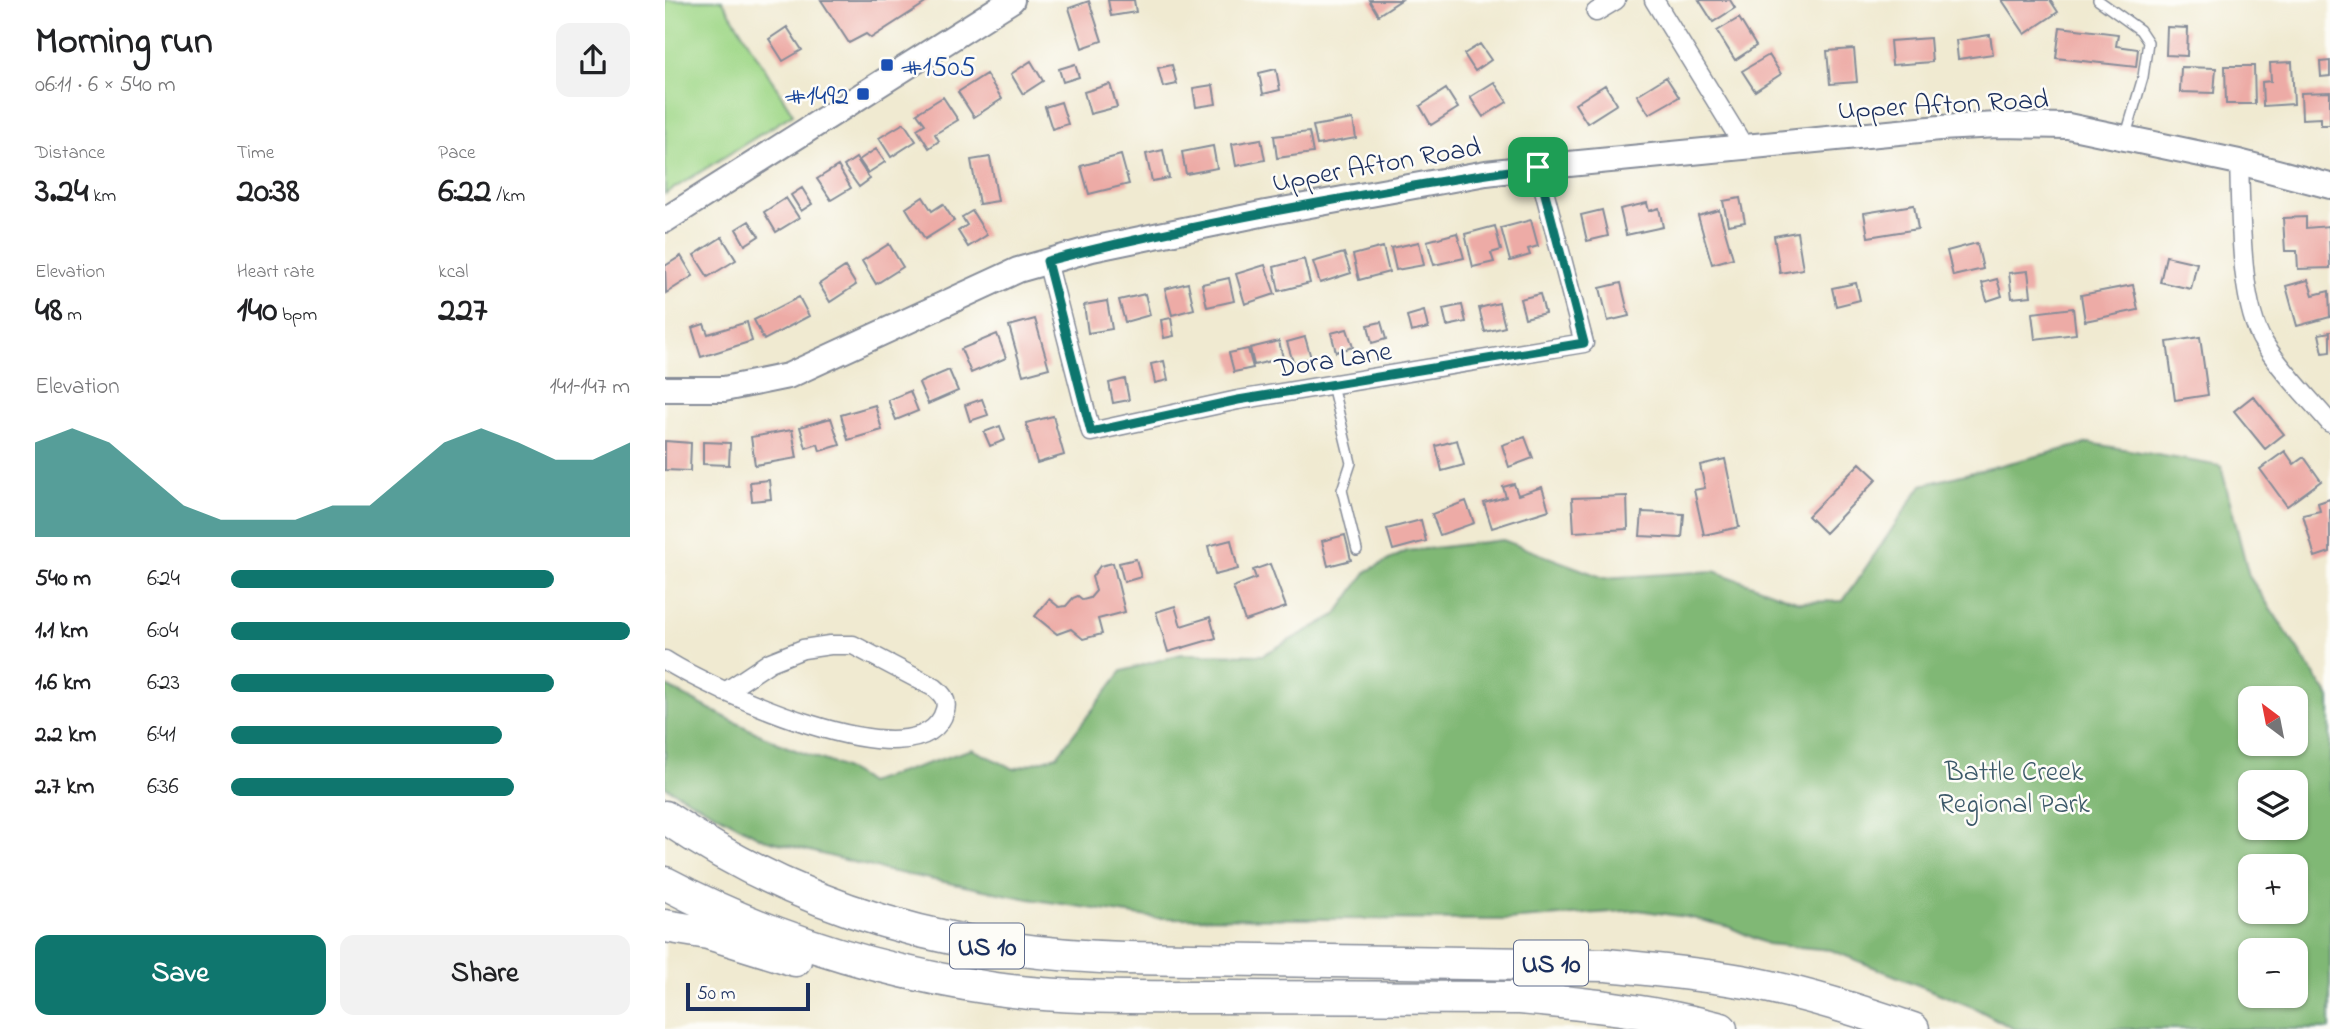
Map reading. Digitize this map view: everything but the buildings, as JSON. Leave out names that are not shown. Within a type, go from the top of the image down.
[{"type":"highway","name":"US 10","points":[[665,817],[740,863],[794,889],[915,931],[951,940],[1072,957],[1607,965],[1750,983],[1874,1015],[1913,1029]]},
{"type":"highway","name":"US 10","points":[[665,883],[709,906],[810,946],[877,966],[999,989],[1069,996],[1520,998],[1641,1012],[1721,1029]]},
{"type":"highway","points":[[665,926],[708,933],[765,952],[825,967],[929,977]]},
{"type":"street","points":[[665,220],[1012,0]]},
{"type":"street","points":[[1596,12],[1616,0]]},
{"type":"street","points":[[1654,0],[1745,148]]},
{"type":"street","name":"Upper Afton Road","points":[[665,389],[725,389],[788,376],[985,284],[1047,261],[1092,249],[1266,213],[1486,173],[1940,128],[2068,126],[2239,162],[2330,186]]},
{"type":"street","points":[[2239,162],[2248,302],[2255,326],[2275,358],[2330,423]]},
{"type":"street","name":"Dora Lane","points":[[1047,261],[1091,432],[1238,400],[1584,343],[1538,167]]},
{"type":"street","points":[[665,660],[725,692],[749,704],[826,730],[887,740],[912,738],[929,731],[941,721],[947,706],[943,694],[935,688],[853,646],[830,645],[803,649],[770,662],[725,692]]},
{"type":"lane","points":[[2098,0],[2140,30],[2148,41],[2143,77],[2125,137]]},
{"type":"lane","points":[[1332,385],[1351,463],[1342,490],[1357,550]]},
{"type":"green space","points":[[665,0],[722,0],[793,114],[665,194]]},
{"type":"green space","name":"Battle Creek Regional Park","points":[[2089,443],[2221,466],[2249,576],[2330,698],[2330,1029],[2014,1029],[1975,1008],[1831,950],[1767,944],[1729,927],[1638,910],[1507,920],[1155,918],[1029,899],[884,870],[763,839],[665,787],[665,685],[755,732],[838,765],[868,783],[972,749],[1014,769],[1057,756],[1122,671],[1181,654],[1263,655],[1336,615],[1367,571],[1407,551],[1503,540],[1604,578],[1714,571],[1799,602],[1843,601],[1922,485]]},
{"type":"place","name":"#1505","points":[[887,65]]},
{"type":"place","name":"#1492","points":[[863,94]]},
{"type":"route","points":[[1538,167],[1584,343],[1238,400],[1091,432],[1047,261],[1178,230],[1266,213],[1486,173],[1538,167]]}]
